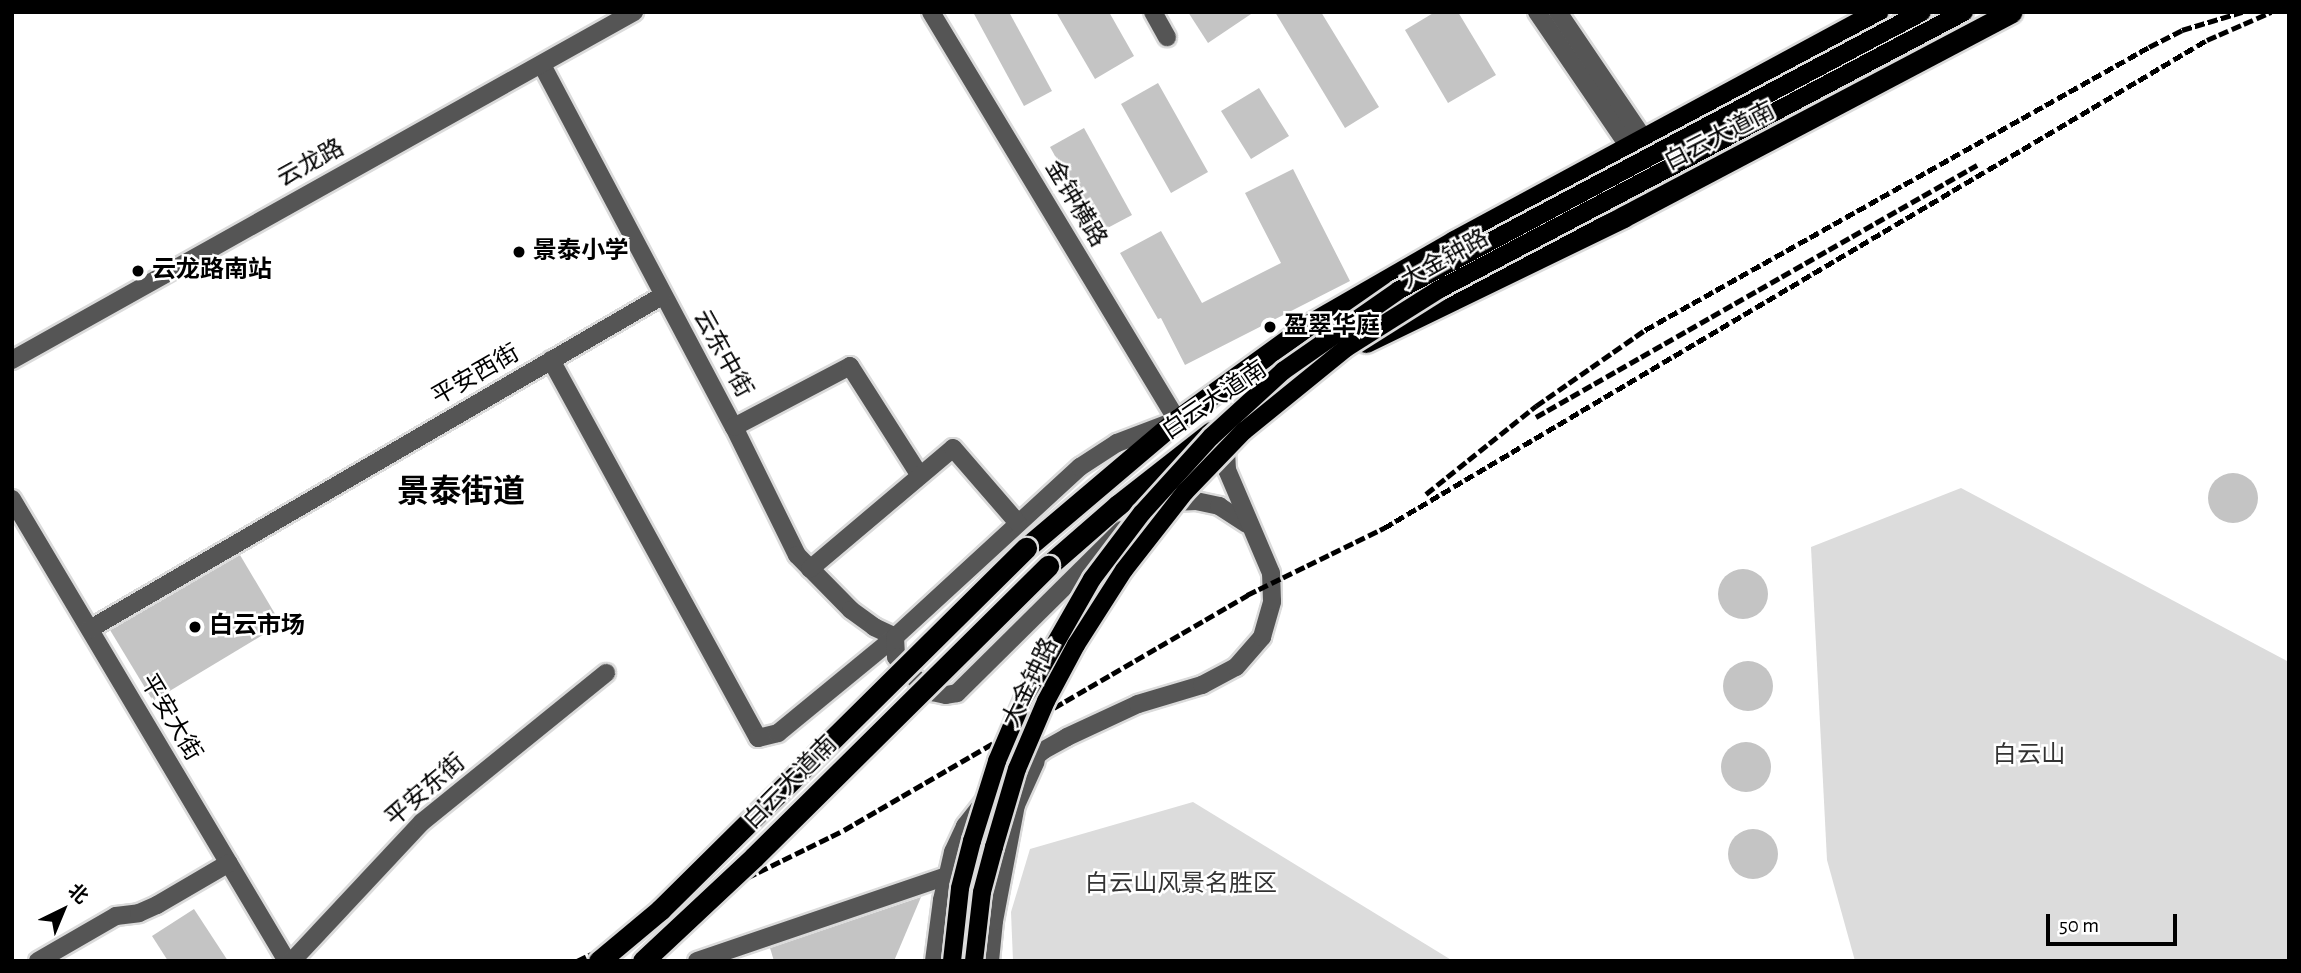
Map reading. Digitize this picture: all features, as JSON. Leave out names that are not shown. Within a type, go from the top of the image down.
[{"type":"highway","name":"白云大道南","points":[[599,961],[660,910],[1026,548],[1177,420],[1308,325],[1406,268],[1877,12]]},
{"type":"highway","name":"白云大道南","points":[[643,961],[754,857],[1048,566],[1167,465],[1242,411],[1342,354],[1623,217],[2011,12]]},
{"type":"main road","name":"大金钟路","points":[[952,961],[960,888],[972,841],[997,761],[1023,700],[1092,579],[1142,513],[1211,437],[1283,371],[1399,290],[1922,12]]},
{"type":"main road","name":"大金钟路","points":[[974,961],[982,892],[994,847],[1017,769],[1046,701],[1093,617],[1132,559],[1185,492],[1244,431],[1346,348],[1438,290],[1964,12]]},
{"type":"street","name":"云龙路","points":[[12,360],[634,12]]},
{"type":"street","name":"金钟横路","points":[[931,12],[1177,420]]},
{"type":"street","points":[[1153,12],[1167,37]]},
{"type":"street","points":[[1537,12],[1636,143]]},
{"type":"street","points":[[1558,12],[1636,143]]},
{"type":"street","name":"云东中街","points":[[542,65],[662,296],[734,427],[797,555],[851,610],[874,627],[895,637]]},
{"type":"street","points":[[551,360],[662,296]]},
{"type":"street","name":"平安西街","points":[[89,629],[551,360],[758,738],[778,733],[895,637]]},
{"type":"street","points":[[734,427],[850,366],[919,476]]},
{"type":"street","points":[[1177,420],[1098,453],[895,637],[896,657],[916,679],[932,692],[946,695],[957,693],[1242,411]]},
{"type":"street","points":[[934,961],[946,876],[965,826],[991,793],[1044,750],[1138,704],[1202,685],[1236,667],[1262,637],[1272,601],[1271,573],[1227,470],[1226,453],[1231,429],[1242,411]]},
{"type":"street","points":[[810,569],[953,448],[1018,523]]},
{"type":"street","name":"平安大街","points":[[12,499],[286,961]]},
{"type":"street","points":[[1148,503],[1196,501],[1219,506],[1250,527]]},
{"type":"street","name":"平安东街","points":[[292,961],[422,822],[606,673]]},
{"type":"street","points":[[990,961],[994,921],[1016,805],[1030,769],[1044,750]]},
{"type":"street","points":[[38,961],[116,916],[139,913],[157,905],[229,863]]},
{"type":"street","points":[[697,961],[946,876]]},
{"type":"green space","name":"白云山","points":[[1961,488],[2289,662],[2289,961],[1855,961],[1827,860],[1811,547]]},
{"type":"green space","name":"白云山风景名胜区","points":[[1193,802],[1453,961],[1013,961],[1011,912],[1030,849]]},
{"type":"building","points":[[973,12],[1009,12],[1052,91],[1024,106]]},
{"type":"building","points":[[1056,12],[1109,12],[1134,56],[1095,79]]},
{"type":"building","points":[[1188,12],[1254,12],[1208,43]]},
{"type":"building","points":[[1275,12],[1321,12],[1379,107],[1345,128]]},
{"type":"building","points":[[1435,12],[1458,12],[1496,75],[1448,103],[1405,30]]},
{"type":"building","points":[[1158,83],[1208,172],[1171,193],[1121,104]]},
{"type":"building","points":[[1259,88],[1289,136],[1251,159],[1221,111]]},
{"type":"building","points":[[1084,128],[1132,215],[1098,233],[1050,147]]},
{"type":"building","points":[[1293,169],[1350,281],[1185,365],[1161,318],[1158,319],[1120,253],[1161,231],[1202,303],[1281,263],[1245,193]]},
{"type":"building","points":[[2233,473],[2251,480],[2258,498],[2251,516],[2233,523],[2215,516],[2208,498],[2215,480]]},
{"type":"building","name":"白云市场","points":[[240,555],[281,624],[153,701],[110,630]]},
{"type":"building","points":[[1743,569],[1761,576],[1768,594],[1761,612],[1743,619],[1725,612],[1718,594],[1725,576]]},
{"type":"building","points":[[1748,661],[1766,668],[1773,686],[1766,704],[1748,711],[1730,704],[1723,686],[1730,668]]},
{"type":"building","points":[[1746,742],[1764,749],[1771,767],[1764,785],[1746,792],[1728,785],[1721,767],[1728,749]]},
{"type":"building","points":[[1753,829],[1771,836],[1778,854],[1771,872],[1753,879],[1735,872],[1728,854],[1735,836]]},
{"type":"building","points":[[921,897],[894,961],[774,961],[770,948]]},
{"type":"building","points":[[194,909],[228,961],[168,961],[152,936]]},
{"type":"railway","points":[[1426,494],[1536,406],[1645,330],[2149,47],[2182,30],[2242,12]]},
{"type":"railway","points":[[577,961],[844,830],[1247,595],[1384,528],[2207,40],[2271,12]]},
{"type":"railway","points":[[1536,417],[1977,165]]},
{"type":"place","name":"景泰小学","points":[[519,252]]},
{"type":"place","name":"云龙路南站","points":[[138,271]]},
{"type":"place","name":"盈翠华庭","points":[[1270,327]]},
{"type":"place","name":"白云市场","points":[[195,627]]},
{"type":"district","name":"景泰街道","points":[[461,492]]}]
